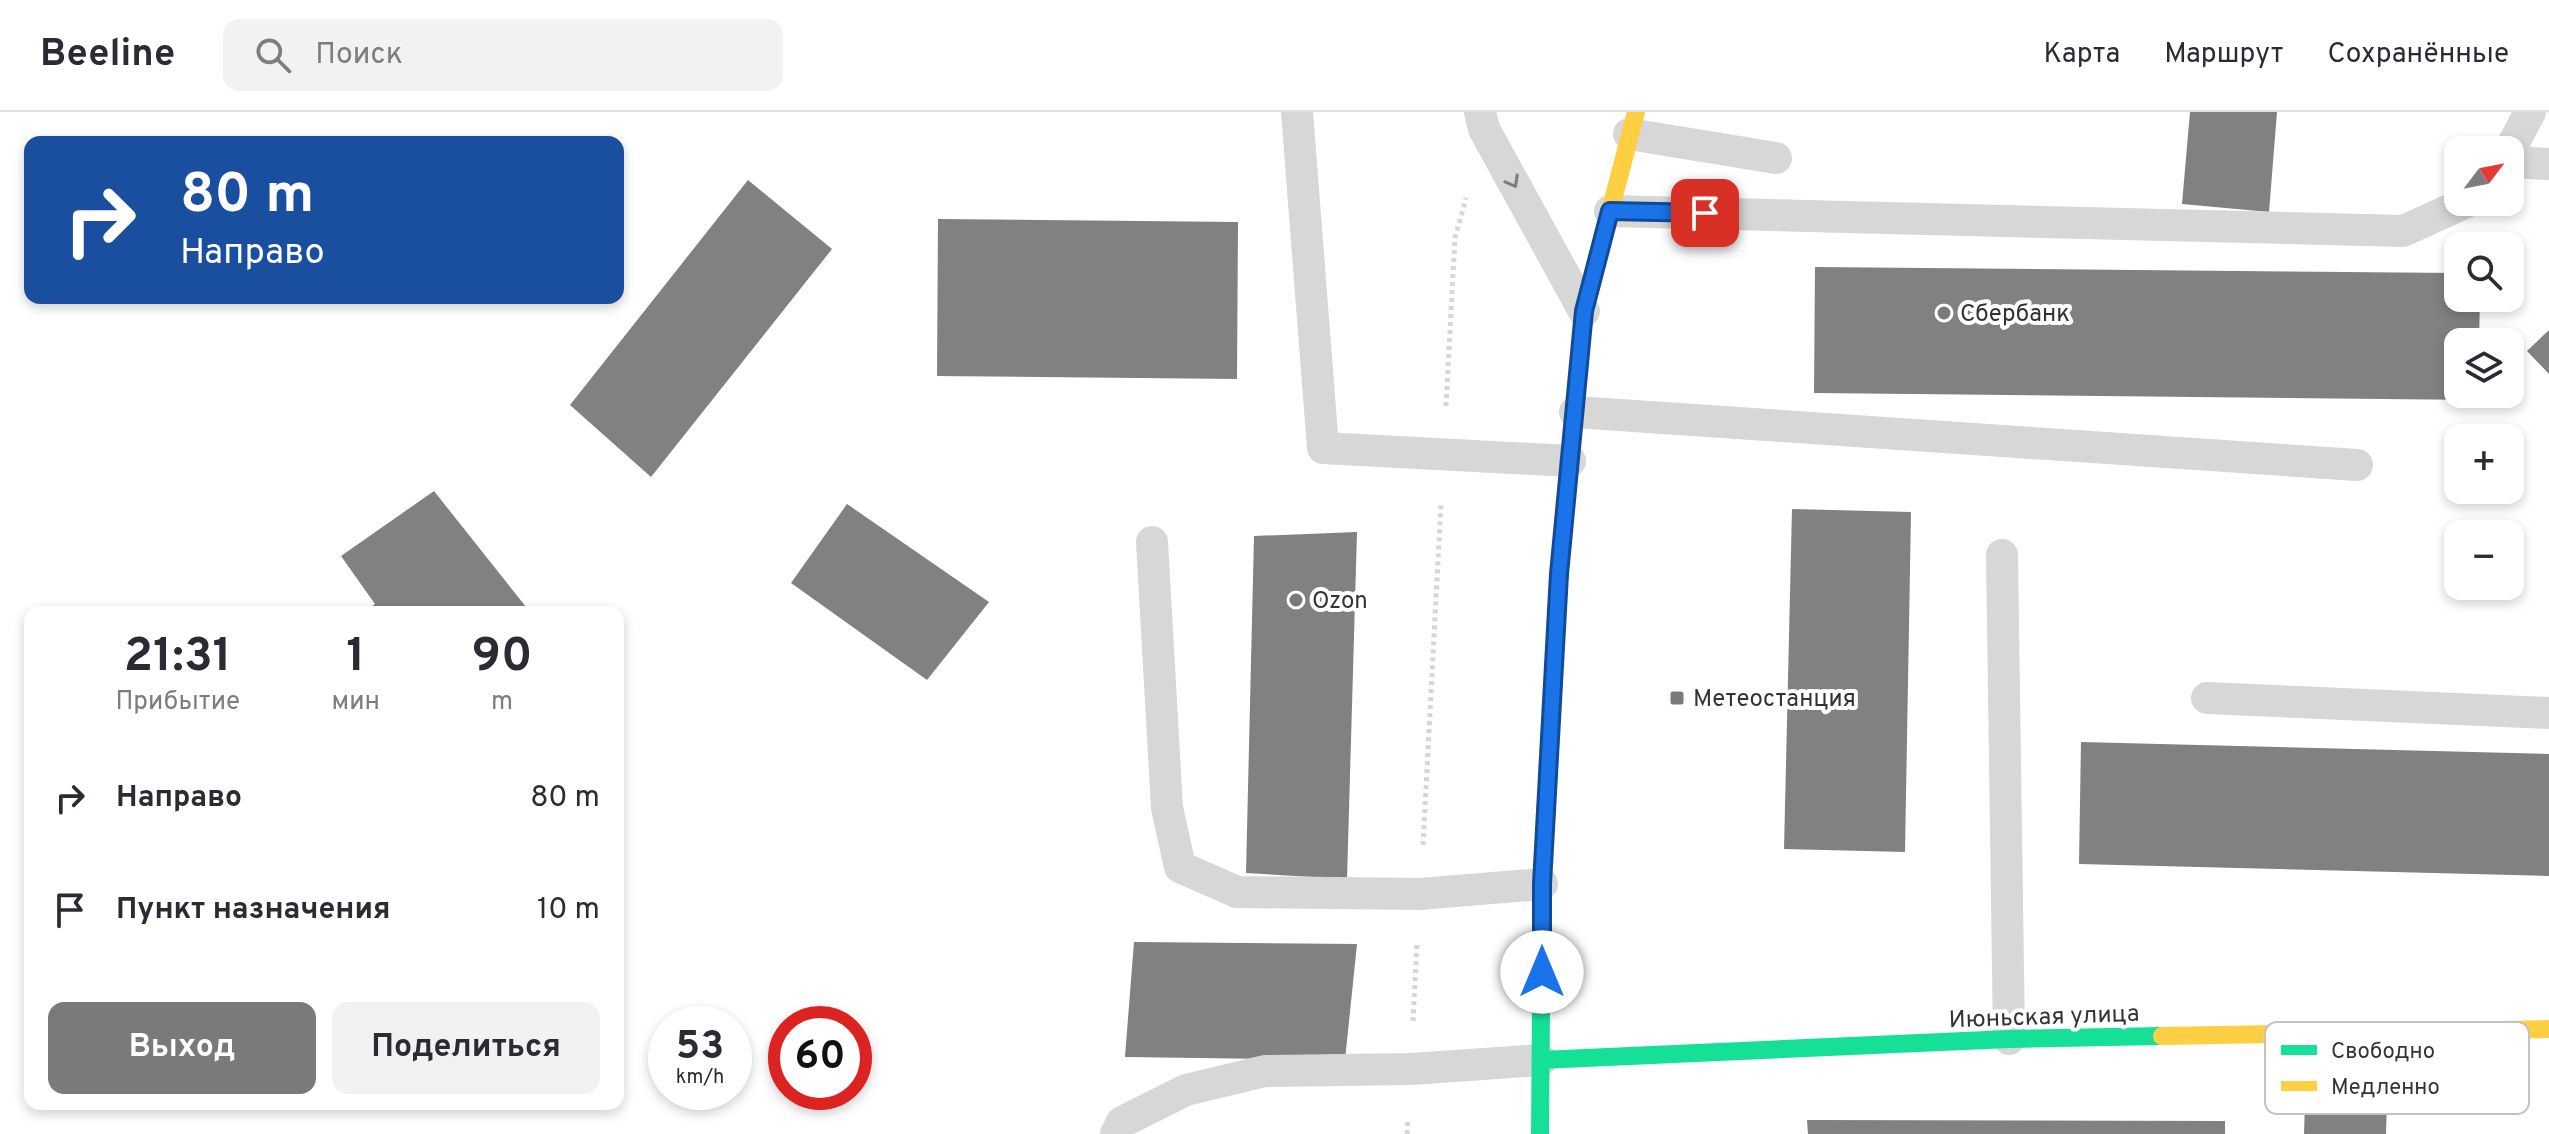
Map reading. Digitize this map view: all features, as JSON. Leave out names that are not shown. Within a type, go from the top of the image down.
[{"type":"main road","points":[[1540,1134],[1542,884],[1559,574],[1584,311],[1632,123]]},
{"type":"main road","name":"Июньская улица","points":[[2529,1029],[2549,1029]]},
{"type":"main road","name":"Июньская улица","points":[[1541,1060],[2009,1039],[2265,1034]]},
{"type":"lane","points":[[1297,112],[1323,448],[1570,461]]},
{"type":"lane","points":[[2517,136],[2530,112]]},
{"type":"lane","points":[[1482,120],[1584,311]]},
{"type":"lane","points":[[1632,123],[1776,158]]},
{"type":"lane","points":[[2524,163],[2549,164]]},
{"type":"lane","points":[[1610,211],[2403,231],[2444,212]]},
{"type":"lane","points":[[1575,412],[2357,465]]},
{"type":"lane","points":[[1152,542],[1167,808],[1180,867],[1237,892],[1420,894],[1542,884]]},
{"type":"lane","points":[[2002,555],[2009,1039]]},
{"type":"lane","points":[[2207,698],[2549,713]]},
{"type":"lane","points":[[1116,1134],[1122,1122],[1186,1090],[1265,1071],[1411,1069],[1541,1060]]},
{"type":"path","points":[[1407,1134],[1455,238],[1482,120]]},
{"type":"building","points":[[2190,112],[2277,112],[2269,212],[2182,204]]},
{"type":"building","points":[[748,180],[832,249],[651,477],[570,405]]},
{"type":"building","points":[[938,219],[1238,222],[1237,379],[937,376]]},
{"type":"building","points":[[1815,267],[2444,273],[2444,312],[2480,312],[2479,328],[2444,328],[2444,400],[1814,393]]},
{"type":"building","points":[[2549,330],[2549,374],[2527,351]]},
{"type":"building","points":[[434,491],[525,606],[372,606],[375,604],[341,556]]},
{"type":"building","points":[[847,504],[989,602],[927,680],[791,583]]},
{"type":"building","points":[[1792,509],[1911,512],[1905,852],[1784,849]]},
{"type":"building","points":[[1357,532],[1347,879],[1246,873],[1254,536]]},
{"type":"building","points":[[2081,742],[2549,754],[2549,876],[2079,864]]},
{"type":"building","points":[[1134,942],[1357,944],[1345,1060],[1125,1057]]},
{"type":"building","points":[[2305,1114],[2387,1114],[2386,1134],[2304,1134]]},
{"type":"building","points":[[1807,1120],[2225,1121],[2225,1134],[1808,1134]]},
{"type":"traffic: fast","points":[[1540,1134],[1542,884],[1560,563]]},
{"type":"traffic: fast","points":[[1541,1060],[2009,1039],[2162,1036]]},
{"type":"traffic: slow","points":[[1560,563],[1584,311],[1636,112]]},
{"type":"traffic: slow","points":[[2529,1029],[2549,1029]]},
{"type":"traffic: slow","points":[[2162,1036],[2265,1034]]},
{"type":"place","name":"Сбербанк","points":[[1944,313]]},
{"type":"place","name":"Ozon","points":[[1296,600]]},
{"type":"place","name":"Метеостанция","points":[[1677,698]]},
{"type":"route","points":[[1542,972],[1542,884],[1559,574],[1584,311],[1610,211],[1705,213]]}]
